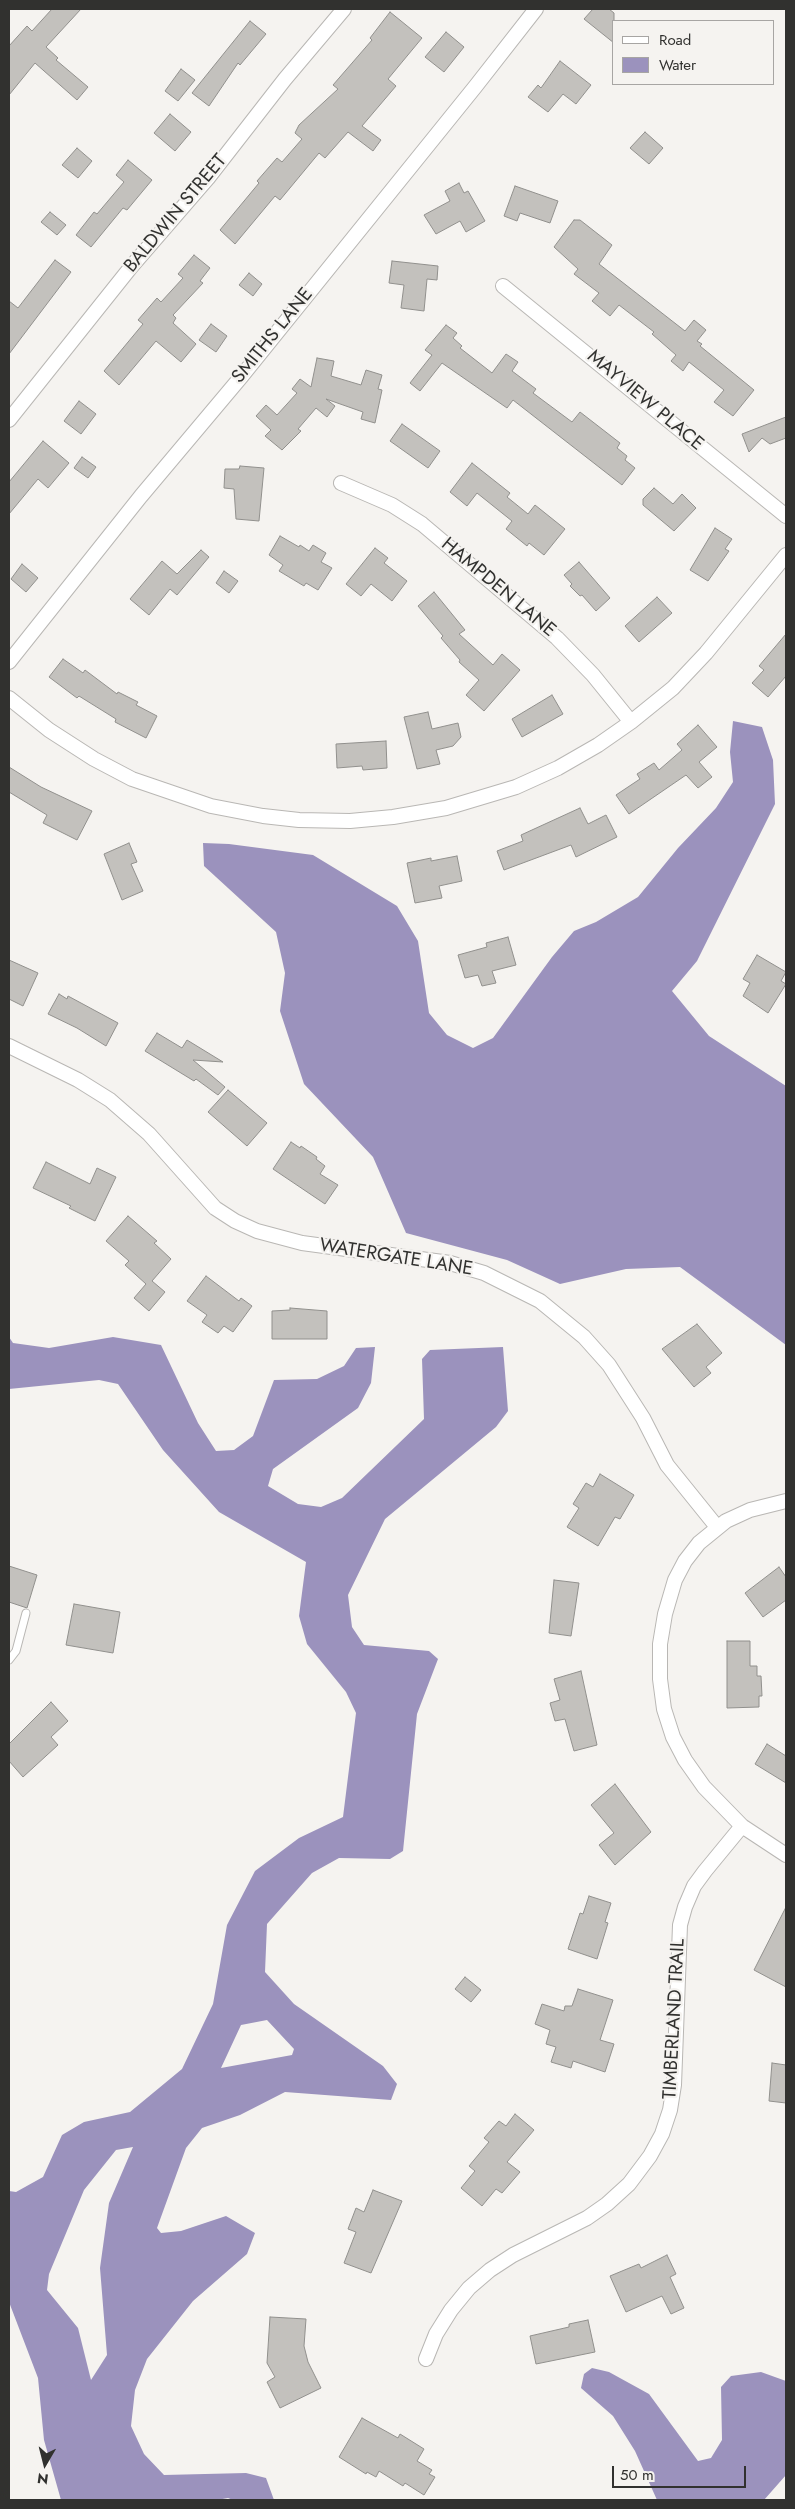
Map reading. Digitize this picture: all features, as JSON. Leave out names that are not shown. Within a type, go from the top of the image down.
[{"type":"street","name":"BALDWIN STREET","points":[[9,420],[131,267],[208,178],[285,79],[344,9]]},
{"type":"street","name":"SMITHS LANE","points":[[9,662],[141,496],[469,95],[536,9]]},
{"type":"street","name":"MAYVIEW PLACE","points":[[503,286],[786,516]]},
{"type":"street","name":"HAMPDEN LANE","points":[[341,483],[392,505],[429,530],[557,638],[593,675],[631,722]]},
{"type":"street","points":[[9,698],[49,730],[94,759],[132,779],[212,806],[263,816],[299,820],[350,821],[393,817],[472,801],[516,787],[558,768],[598,745],[631,722],[673,688],[706,654],[786,555]]},
{"type":"street","name":"WATERGATE LANE","points":[[9,1046],[78,1080],[110,1100],[149,1134],[215,1208],[235,1222],[257,1232],[302,1243],[450,1263],[484,1273],[540,1301],[584,1337],[608,1365],[643,1418],[667,1465],[717,1527]]},
{"type":"street","points":[[786,1501],[750,1510],[717,1527],[699,1543],[685,1561],[675,1580],[665,1614],[660,1644],[660,1679],[664,1708],[673,1737],[685,1760],[704,1787],[742,1826],[786,1855]]},
{"type":"street","name":"TIMBERLAND TRAIL","points":[[426,2359],[436,2334],[451,2310],[469,2288],[490,2270],[514,2255],[587,2218],[608,2204],[629,2184],[650,2156],[665,2126],[674,2085],[680,1925],[685,1907],[694,1886],[742,1826]]},
{"type":"lane","points":[[9,1660],[16,1651],[26,1612]]},
{"type":"water","points":[[733,721],[762,727],[773,760],[775,804],[697,961],[672,991],[709,1036],[786,1086],[786,1345],[680,1267],[626,1269],[560,1284],[507,1260],[406,1233],[373,1157],[304,1084],[280,1011],[285,973],[276,932],[204,866],[203,843],[229,844],[313,855],[397,906],[418,941],[429,1013],[447,1035],[473,1048],[493,1038],[552,957],[574,931],[596,922],[638,897],[678,848],[716,808],[733,782],[730,752]]},
{"type":"water","points":[[9,1337],[13,1343],[49,1348],[113,1337],[161,1345],[198,1423],[216,1451],[234,1450],[253,1436],[274,1380],[317,1379],[344,1366],[356,1348],[375,1347],[371,1383],[358,1408],[273,1469],[268,1486],[298,1504],[321,1507],[342,1498],[424,1419],[422,1359],[430,1350],[503,1347],[508,1411],[496,1427],[385,1519],[348,1595],[352,1627],[364,1645],[429,1651],[438,1659],[417,1714],[403,1851],[390,1859],[339,1858],[312,1873],[267,1924],[265,1972],[294,2004],[383,2066],[397,2084],[391,2100],[285,2092],[240,2115],[202,2128],[186,2148],[157,2228],[161,2233],[181,2231],[226,2216],[255,2233],[247,2254],[193,2301],[147,2359],[135,2390],[131,2426],[144,2454],[164,2475],[246,2473],[266,2478],[274,2500],[233,2500],[228,2498],[217,2500],[61,2500],[44,2440],[38,2378],[9,2302],[9,2191],[16,2192],[43,2177],[62,2135],[84,2122],[130,2112],[182,2069],[213,2004],[227,1925],[255,1871],[299,1838],[343,1817],[356,1713],[346,1692],[307,1644],[299,1616],[306,1562],[219,1512],[163,1450],[118,1384],[99,1380],[9,1389]],"holes":[[[267,2020],[294,2049],[292,2055],[221,2068],[241,2025]],[[133,2147],[109,2203],[100,2268],[107,2355],[91,2380],[78,2328],[47,2290],[49,2274],[84,2190],[116,2150]]]},
{"type":"water","points":[[592,2368],[609,2372],[649,2394],[698,2461],[711,2458],[722,2440],[721,2387],[731,2376],[761,2372],[786,2381],[786,2475],[764,2500],[657,2500],[635,2451],[613,2416],[581,2388],[584,2374]]},
{"type":"building","points":[[52,9],[81,9],[46,47],[58,58],[56,60],[88,87],[77,100],[35,63],[9,95],[9,46],[27,26],[32,31]]},
{"type":"building","points":[[593,9],[609,9],[614,13],[614,20],[612,20],[612,41],[584,19]]},
{"type":"building","points":[[390,12],[422,38],[388,79],[396,86],[362,126],[381,140],[373,151],[348,132],[325,158],[319,153],[280,200],[275,196],[235,244],[220,230],[277,158],[282,162],[302,139],[295,133],[299,125],[338,89],[333,85],[372,40],[370,38]]},
{"type":"building","points":[[250,21],[266,34],[240,65],[238,63],[209,106],[192,93]]},
{"type":"building","points":[[446,32],[464,47],[444,72],[425,57]]},
{"type":"building","points":[[560,61],[591,85],[576,104],[563,94],[548,112],[528,97],[538,85],[541,88]]},
{"type":"building","points":[[181,69],[195,80],[178,101],[165,91]]},
{"type":"building","points":[[170,114],[191,132],[175,151],[154,133]]},
{"type":"building","points":[[645,132],[663,148],[649,164],[630,148]]},
{"type":"building","points":[[77,148],[92,161],[78,178],[62,165]]},
{"type":"building","points":[[128,160],[152,180],[127,210],[123,208],[91,247],[76,235],[94,212],[97,214],[124,182],[116,175]]},
{"type":"building","points":[[459,183],[464,193],[468,191],[485,221],[466,232],[460,221],[436,234],[424,215],[450,201],[445,191]]},
{"type":"building","points":[[515,186],[558,201],[550,223],[520,213],[517,221],[504,216]]},
{"type":"building","points":[[50,212],[66,225],[57,235],[41,222]]},
{"type":"building","points":[[574,220],[580,220],[612,245],[599,264],[685,331],[694,320],[706,330],[697,341],[702,344],[700,346],[754,390],[733,416],[714,402],[724,390],[689,362],[683,371],[671,361],[676,355],[652,334],[654,332],[619,305],[610,316],[592,301],[599,293],[574,274],[578,269],[554,247]]},
{"type":"building","points":[[194,255],[210,268],[200,281],[203,283],[173,315],[176,318],[173,323],[196,344],[181,362],[156,341],[119,385],[104,371],[143,324],[138,320],[157,298],[161,302],[183,278],[178,274]]},
{"type":"building","points":[[55,260],[71,272],[9,354],[9,301],[18,308]]},
{"type":"building","points":[[392,261],[438,266],[437,280],[427,279],[424,311],[401,308],[404,285],[389,283]]},
{"type":"building","points":[[249,273],[262,284],[253,296],[239,285]]},
{"type":"building","points":[[211,324],[227,336],[216,352],[199,340]]},
{"type":"building","points":[[446,325],[457,333],[453,338],[462,346],[460,348],[492,373],[506,354],[518,362],[512,371],[536,389],[533,393],[572,422],[580,412],[620,443],[617,448],[627,456],[625,460],[635,468],[622,485],[513,400],[507,408],[442,363],[420,391],[410,383],[432,355],[425,350]]},
{"type":"building","points":[[317,358],[334,361],[331,376],[361,385],[366,370],[382,375],[378,389],[382,390],[375,423],[361,419],[363,412],[326,399],[335,406],[327,417],[316,408],[298,429],[301,431],[282,450],[265,436],[271,430],[256,416],[266,405],[277,415],[297,393],[292,389],[300,379],[311,387]]},
{"type":"building","points":[[79,401],[96,414],[81,434],[64,421]]},
{"type":"building","points":[[786,417],[786,438],[770,444],[762,438],[749,452],[742,434]]},
{"type":"building","points":[[402,424],[440,451],[428,468],[390,441]]},
{"type":"building","points":[[43,441],[69,463],[48,488],[38,479],[9,514],[9,482]]},
{"type":"building","points":[[82,457],[96,467],[88,478],[74,468]]},
{"type":"building","points":[[472,463],[510,493],[507,497],[528,514],[535,505],[565,529],[544,555],[529,543],[527,546],[506,529],[512,521],[477,493],[467,506],[450,492]]},
{"type":"building","points":[[240,466],[264,468],[259,521],[236,519],[234,489],[224,488],[225,469],[239,469]]},
{"type":"building","points":[[654,488],[673,504],[682,494],[696,508],[674,531],[643,505],[643,499]]},
{"type":"building","points":[[715,528],[732,539],[725,549],[729,551],[708,581],[690,570]]},
{"type":"building","points":[[280,536],[309,551],[313,545],[326,553],[321,562],[332,568],[318,590],[306,583],[304,586],[279,571],[283,565],[269,555]]},
{"type":"building","points":[[375,548],[388,558],[384,563],[407,581],[392,601],[371,584],[361,596],[346,584]]},
{"type":"building","points":[[201,550],[209,557],[177,595],[170,589],[149,615],[130,599],[162,561],[177,574]]},
{"type":"building","points":[[579,562],[610,598],[596,611],[582,595],[580,596],[570,586],[572,584],[564,575]]},
{"type":"building","points":[[22,564],[38,578],[26,592],[11,579]]},
{"type":"building","points":[[224,571],[238,581],[229,593],[216,583]]},
{"type":"building","points":[[434,592],[465,630],[459,634],[493,665],[502,654],[520,670],[484,711],[466,695],[479,680],[459,662],[460,660],[441,638],[443,636],[418,606]]},
{"type":"building","points":[[657,597],[672,613],[639,642],[625,626]]},
{"type":"building","points":[[786,634],[786,676],[768,697],[752,683],[764,670],[759,666]]},
{"type":"building","points":[[63,659],[83,673],[85,670],[117,694],[118,692],[138,702],[136,705],[157,716],[146,738],[115,722],[116,719],[79,696],[77,698],[49,677]]},
{"type":"building","points":[[552,695],[563,714],[522,737],[512,719]]},
{"type":"building","points":[[428,712],[432,729],[458,723],[461,737],[453,746],[436,750],[440,764],[417,769],[404,717]]},
{"type":"building","points":[[698,725],[717,747],[699,762],[712,777],[698,788],[686,775],[629,814],[616,795],[640,779],[637,774],[654,763],[659,770],[682,750],[677,744]]},
{"type":"building","points":[[386,741],[387,768],[363,770],[362,766],[337,768],[336,744]]},
{"type":"building","points":[[9,767],[41,787],[92,811],[77,840],[43,823],[47,815],[9,792]]},
{"type":"building","points":[[580,808],[588,824],[606,815],[617,837],[576,857],[571,845],[504,870],[497,851],[523,841],[521,835]]},
{"type":"building","points":[[129,843],[137,862],[131,864],[143,891],[122,900],[104,854]]},
{"type":"building","points":[[457,856],[462,881],[439,886],[442,898],[415,903],[407,863],[431,858],[431,861]]},
{"type":"building","points":[[508,937],[516,965],[492,971],[496,983],[482,986],[478,975],[465,978],[458,955],[487,947],[486,943]]},
{"type":"building","points":[[757,955],[786,972],[781,981],[786,984],[768,1013],[743,996],[750,983],[743,979]]},
{"type":"building","points":[[9,960],[38,973],[23,1006],[9,999]]},
{"type":"building","points":[[59,994],[67,999],[68,996],[118,1023],[106,1046],[77,1028],[48,1014]]},
{"type":"building","points":[[157,1033],[182,1048],[187,1040],[223,1062],[193,1060],[225,1087],[218,1095],[196,1079],[194,1081],[145,1051]]},
{"type":"building","points":[[228,1090],[267,1123],[247,1146],[208,1112]]},
{"type":"building","points":[[291,1142],[300,1148],[301,1146],[317,1157],[316,1159],[325,1166],[320,1174],[338,1185],[325,1204],[273,1169]]},
{"type":"building","points":[[46,1162],[90,1184],[97,1168],[116,1177],[95,1221],[69,1208],[71,1206],[33,1188]]},
{"type":"building","points":[[128,1216],[157,1241],[154,1243],[171,1259],[152,1281],[165,1292],[149,1311],[134,1298],[146,1284],[125,1265],[129,1261],[106,1241]]},
{"type":"building","points":[[206,1276],[239,1301],[241,1298],[252,1306],[233,1332],[224,1326],[218,1333],[202,1322],[207,1315],[187,1301]]},
{"type":"building","points":[[290,1308],[327,1311],[327,1339],[272,1339],[272,1311],[290,1310]]},
{"type":"building","points":[[697,1324],[722,1353],[706,1367],[711,1373],[694,1387],[662,1349]]},
{"type":"building","points":[[600,1474],[634,1495],[620,1519],[615,1517],[598,1546],[567,1527],[579,1508],[573,1504],[586,1483],[593,1487]]},
{"type":"building","points":[[9,1566],[37,1575],[27,1608],[9,1602]]},
{"type":"building","points":[[779,1567],[786,1577],[786,1600],[763,1617],[745,1593]]},
{"type":"building","points":[[554,1580],[579,1583],[571,1636],[549,1633]]},
{"type":"building","points":[[74,1604],[120,1612],[113,1653],[66,1645]]},
{"type":"building","points":[[727,1641],[750,1641],[750,1666],[757,1666],[757,1676],[761,1676],[762,1696],[759,1696],[759,1707],[727,1708]]},
{"type":"building","points":[[581,1671],[597,1745],[574,1751],[565,1719],[555,1721],[550,1703],[560,1700],[554,1679]]},
{"type":"building","points":[[51,1702],[68,1721],[51,1737],[58,1745],[23,1777],[9,1761],[9,1744]]},
{"type":"building","points":[[767,1744],[786,1756],[786,1783],[755,1764]]},
{"type":"building","points":[[615,1784],[651,1832],[615,1865],[599,1845],[614,1833],[591,1805]]},
{"type":"building","points":[[589,1896],[611,1903],[605,1922],[608,1923],[597,1959],[568,1949],[580,1913],[583,1914]]},
{"type":"building","points":[[786,1907],[786,1987],[754,1970]]},
{"type":"building","points":[[465,1977],[481,1990],[471,2002],[455,1989]]},
{"type":"building","points":[[578,1989],[613,2000],[600,2040],[614,2044],[605,2072],[573,2061],[571,2068],[551,2062],[556,2047],[546,2044],[550,2030],[535,2024],[542,2004],[564,2011],[565,2006],[572,2006]]},
{"type":"building","points":[[772,2063],[786,2065],[786,2103],[769,2101]]},
{"type":"building","points":[[515,2114],[534,2130],[507,2162],[520,2172],[502,2193],[496,2189],[482,2206],[461,2188],[475,2171],[469,2166],[489,2142],[484,2138],[499,2121],[506,2126]]},
{"type":"building","points":[[373,2190],[402,2201],[371,2273],[344,2263],[356,2232],[348,2229],[356,2208],[364,2212]]},
{"type":"building","points":[[667,2255],[676,2274],[670,2277],[684,2308],[671,2314],[662,2296],[626,2312],[610,2276],[639,2264],[641,2268]]},
{"type":"building","points":[[270,2317],[306,2319],[304,2346],[308,2362],[321,2388],[280,2408],[267,2382],[275,2377],[267,2363]]},
{"type":"building","points":[[588,2320],[595,2352],[536,2364],[530,2336],[569,2327],[569,2324]]},
{"type":"building","points":[[362,2418],[398,2438],[400,2434],[424,2449],[417,2461],[432,2470],[429,2474],[435,2477],[424,2495],[405,2483],[403,2486],[379,2471],[376,2477],[367,2472],[366,2474],[339,2457]]}]
